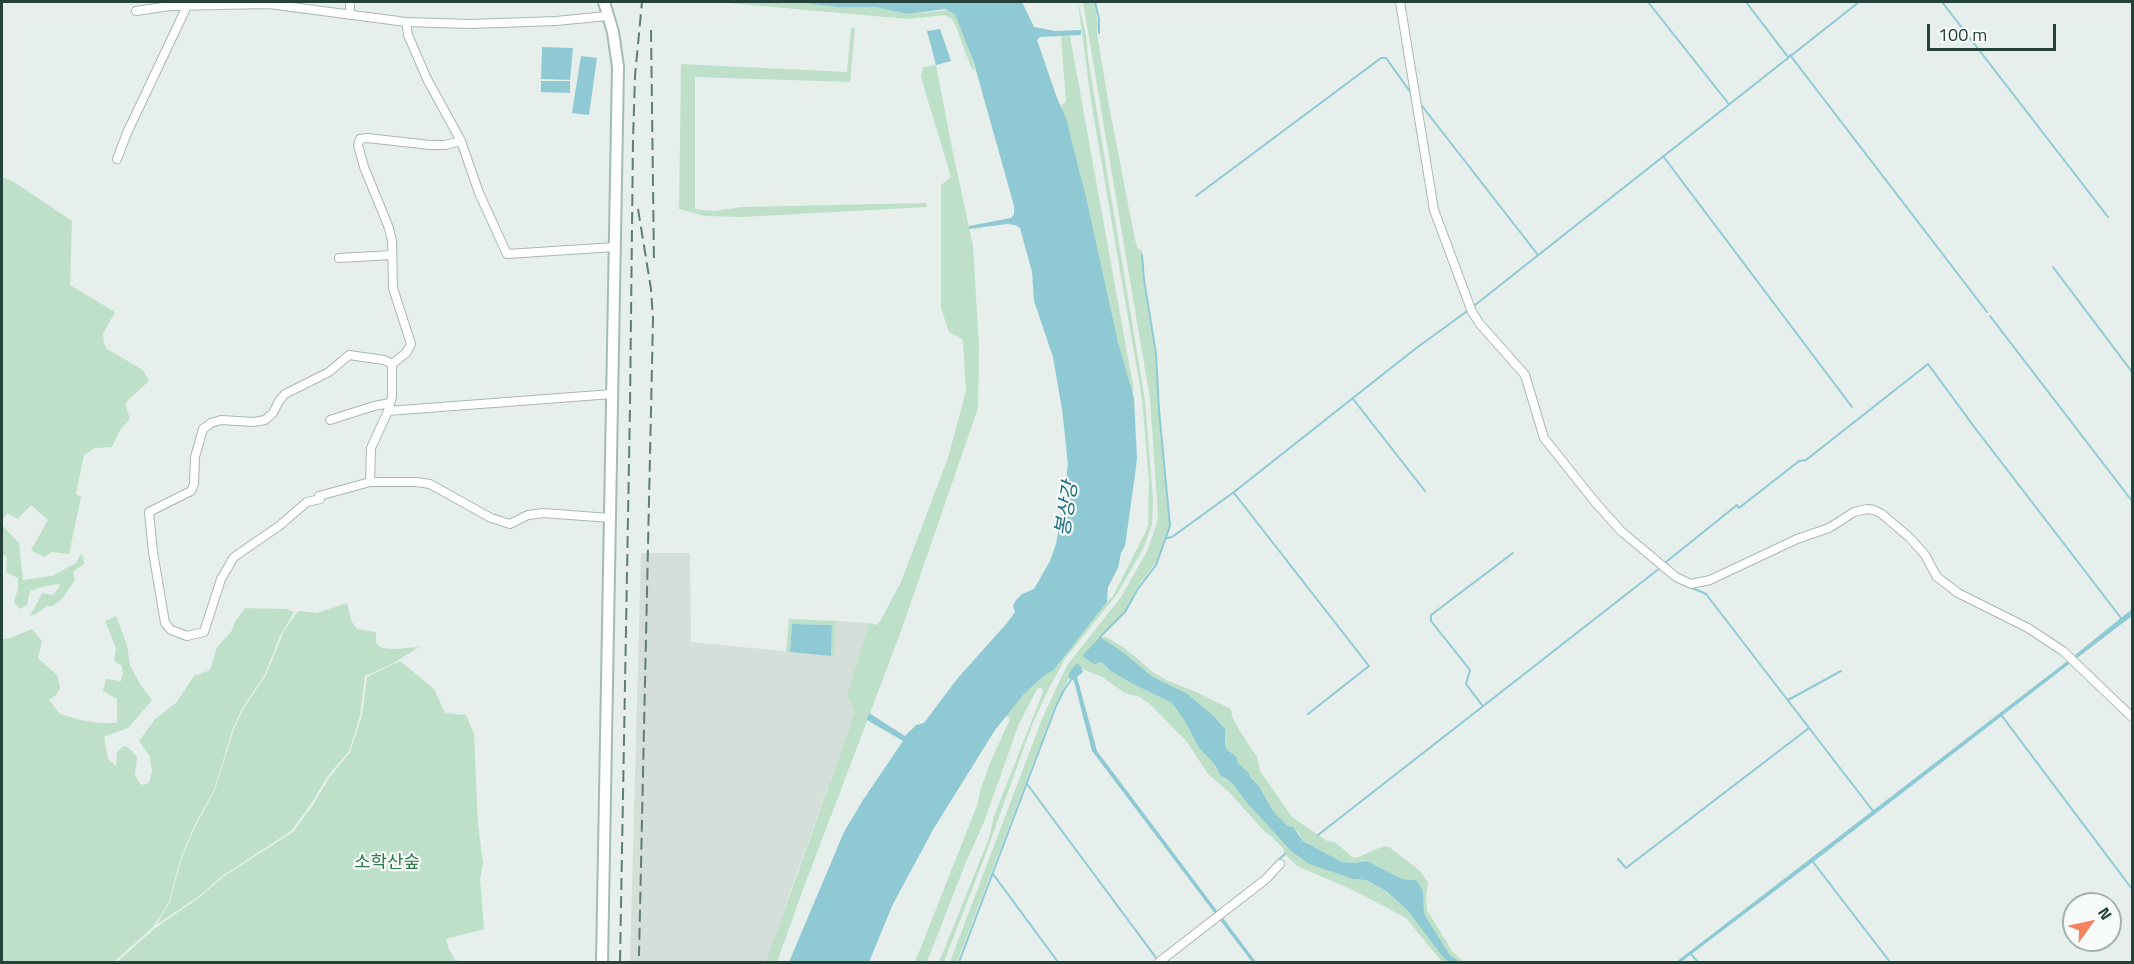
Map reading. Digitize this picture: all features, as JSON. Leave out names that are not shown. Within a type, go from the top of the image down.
[{"type":"main road","points":[[602,963],[618,67],[613,32],[604,2]]},
{"type":"street","points":[[350,2],[350,15]]},
{"type":"street","points":[[1400,2],[1434,210],[1472,312],[1525,375],[1545,438],[1595,502],[1622,531],[1676,577],[1691,584],[1710,580],[1797,539],[1829,528],[1854,512],[1874,510],[1910,537],[1925,555],[1936,577],[1959,593],[2028,628],[2063,651],[2133,717]]},
{"type":"street","points":[[136,11],[168,4],[187,6],[269,4],[406,22],[471,24],[556,21],[607,16]]},
{"type":"street","points":[[117,159],[187,6]]},
{"type":"street","points":[[406,22],[408,35],[427,79],[461,141],[478,193],[507,254],[615,247]]},
{"type":"street","points":[[392,364],[406,353],[411,344],[393,288],[392,241],[389,228],[364,167],[358,145],[360,139],[438,145],[461,141]]},
{"type":"street","points":[[339,258],[392,255]]},
{"type":"street","points":[[392,364],[384,360],[349,355],[329,372],[285,394],[273,413],[265,420],[254,422],[222,420],[211,423],[204,429],[195,458],[194,484],[191,490],[149,512],[165,623],[171,630],[187,636],[204,632],[221,579],[234,556],[279,526],[306,502],[320,499],[319,496],[370,482],[430,484],[491,518],[510,524],[528,515],[543,513],[610,518]]},
{"type":"street","points":[[370,482],[371,448],[392,397],[392,364]]},
{"type":"street","points":[[330,420],[374,406],[612,394]]},
{"type":"street","points":[[1159,963],[1266,879],[1280,864]]},
{"type":"shaded area","points":[[641,553],[690,553],[691,642],[834,656],[836,621],[869,623],[848,696],[855,712],[767,962],[630,962]]},
{"type":"green space","points":[[717,2],[794,2],[837,7],[861,6],[908,14],[950,10],[960,23],[976,71],[971,67],[955,24],[951,18],[944,15],[908,19]]},
{"type":"green space","points":[[1078,2],[1086,35],[1145,400],[1153,499],[1152,525],[1143,549],[1117,594],[1065,659],[1049,688],[1032,725],[944,962],[939,962],[989,838],[994,816],[1043,692],[1041,687],[1037,689],[1019,724],[984,822],[927,962],[915,962],[978,803],[990,763],[1010,719],[1005,715],[1024,694],[1046,674],[1053,671],[1113,596],[1148,527],[1149,481],[1142,399],[1091,101]]},
{"type":"green space","points":[[1083,2],[1094,2],[1110,111],[1135,240],[1138,249],[1142,250],[1143,280],[1155,354],[1170,526],[1159,558],[1136,589],[1125,612],[1083,656],[1102,662],[1109,670],[1131,683],[1172,703],[1199,748],[1224,779],[1232,783],[1247,803],[1292,852],[1309,864],[1353,879],[1366,880],[1385,891],[1408,911],[1449,962],[1442,962],[1406,918],[1355,891],[1297,866],[1285,854],[1283,848],[1265,832],[1229,792],[1208,774],[1187,742],[1151,705],[1140,697],[1125,693],[1102,677],[1082,669],[1080,665],[1069,678],[1055,706],[957,962],[950,962],[1042,719],[1060,680],[1068,664],[1121,597],[1147,551],[1158,516],[1150,399]]},
{"type":"green space","points":[[851,28],[855,28],[850,82],[695,77],[695,209],[714,211],[742,207],[926,203],[926,207],[742,217],[705,216],[679,209],[681,64],[847,72]]},
{"type":"green space","points":[[1061,36],[1070,36],[1134,391],[1131,391],[1125,373],[1080,172],[1061,105],[1066,102]]},
{"type":"green space","points":[[936,65],[973,246],[979,347],[978,408],[900,634],[777,962],[766,962],[855,712],[847,696],[869,623],[878,625],[901,582],[948,458],[966,391],[963,340],[949,332],[941,308],[941,185],[951,177],[921,77],[923,67]]},
{"type":"green space","points":[[2,177],[14,182],[72,221],[70,285],[115,312],[103,334],[104,343],[107,349],[143,370],[149,381],[125,403],[130,419],[120,430],[112,447],[95,448],[84,455],[76,494],[81,497],[69,554],[52,552],[44,557],[31,550],[48,520],[31,505],[18,519],[7,513],[2,520]]},
{"type":"green space","points":[[2,525],[19,543],[23,580],[52,576],[76,563],[80,555],[83,556],[84,564],[73,572],[75,580],[62,599],[53,606],[47,606],[29,616],[42,593],[53,595],[60,586],[58,584],[30,591],[27,605],[20,609],[14,602],[18,589],[18,578],[6,572],[7,557],[2,554]]},
{"type":"green space","points":[[347,603],[352,622],[357,629],[376,632],[376,643],[382,648],[419,647],[392,664],[365,676],[360,716],[349,751],[327,777],[291,831],[222,876],[199,896],[156,925],[170,902],[181,860],[194,829],[215,790],[234,729],[244,708],[266,675],[284,631],[298,611],[317,613]]},
{"type":"green space","points":[[245,608],[286,609],[294,612],[279,638],[265,674],[243,707],[233,728],[214,790],[193,828],[180,860],[169,902],[153,927],[114,962],[2,962],[2,639],[32,629],[42,641],[38,658],[57,675],[60,688],[49,700],[60,714],[99,723],[117,723],[117,699],[103,691],[106,679],[121,681],[123,674],[122,666],[114,661],[116,648],[105,621],[116,616],[127,645],[130,665],[152,700],[128,728],[104,737],[108,759],[116,766],[117,753],[123,746],[129,748],[137,757],[135,775],[141,785],[149,783],[152,771],[150,757],[139,741],[155,719],[176,703],[194,676],[210,670],[217,647],[231,632]]},
{"type":"green space","points":[[789,619],[836,621],[834,656],[831,656],[832,625],[792,624],[790,652],[786,652]]},
{"type":"green space","points":[[1100,637],[1106,637],[1126,649],[1154,673],[1168,681],[1231,709],[1241,733],[1257,757],[1260,771],[1292,817],[1327,841],[1335,842],[1352,857],[1356,858],[1384,846],[1389,847],[1419,870],[1428,882],[1427,910],[1452,951],[1464,962],[1450,955],[1427,919],[1424,912],[1423,891],[1412,879],[1402,879],[1367,861],[1342,862],[1303,841],[1298,832],[1288,826],[1273,811],[1259,786],[1237,762],[1237,757],[1227,750],[1222,725],[1214,716],[1186,693],[1153,677],[1123,652]]},
{"type":"green space","name":"소학산숲","points":[[400,661],[434,689],[445,713],[466,715],[474,734],[478,824],[483,864],[480,879],[484,929],[446,939],[455,960],[465,962],[117,962],[154,929],[200,897],[223,877],[293,832],[329,778],[350,752],[362,716],[367,677]]},
{"type":"water","name":"봉상강","points":[[794,2],[1022,2],[1034,27],[1056,31],[1081,30],[1081,35],[1040,37],[1037,40],[1066,118],[1118,342],[1134,398],[1137,459],[1135,475],[1125,546],[1118,568],[1108,587],[1107,602],[1053,671],[1046,674],[1024,694],[995,730],[934,828],[893,904],[869,962],[789,962],[844,832],[903,741],[867,720],[869,713],[905,736],[916,725],[924,723],[957,679],[1007,623],[1015,612],[1013,606],[1016,600],[1022,594],[1034,589],[1050,561],[1056,544],[1064,501],[1068,464],[1053,357],[1034,301],[1032,272],[1020,228],[1007,224],[969,229],[969,226],[1011,218],[1014,214],[1014,206],[974,63],[955,14],[945,9],[908,14],[876,7],[837,7]]},
{"type":"water","points":[[940,29],[951,61],[936,65],[927,31]]},
{"type":"water","points":[[542,47],[573,48],[570,80],[541,79]]},
{"type":"water","points":[[581,56],[597,58],[589,115],[572,113]]},
{"type":"water","points":[[541,81],[570,81],[570,93],[541,92]]},
{"type":"water","points":[[2132,609],[2132,616],[2077,658],[2075,655]]},
{"type":"water","points":[[792,624],[832,625],[831,656],[790,652]]},
{"type":"water","points":[[1100,637],[1123,652],[1153,677],[1186,693],[1214,716],[1225,729],[1227,750],[1237,757],[1237,762],[1259,786],[1273,811],[1288,826],[1293,827],[1303,841],[1342,862],[1367,861],[1402,879],[1416,880],[1423,891],[1424,912],[1427,919],[1450,955],[1460,962],[1449,962],[1443,957],[1408,911],[1386,891],[1366,880],[1353,879],[1309,864],[1292,852],[1247,803],[1232,783],[1220,775],[1215,765],[1199,748],[1172,703],[1131,683],[1109,670],[1102,662],[1094,664],[1082,656]]},
{"type":"water","points":[[2070,659],[2073,661],[1813,862],[1681,962],[1676,962]]},
{"type":"water","points":[[1076,664],[1080,665],[1083,672],[1077,677],[1097,751],[1218,912],[1216,915],[1092,751],[1074,681],[1069,678],[1069,673]]},
{"type":"water","points":[[1223,918],[1256,962],[1252,962],[1220,920]]},
{"type":"waterway","points":[[1095,2],[1099,33]]},
{"type":"waterway","points":[[1648,2],[1728,103]]},
{"type":"waterway","points":[[1746,2],[1788,57]]},
{"type":"waterway","points":[[1475,305],[1859,2]]},
{"type":"waterway","points":[[1942,2],[2108,217]]},
{"type":"waterway","points":[[1790,55],[1987,312]]},
{"type":"waterway","points":[[1196,196],[1381,58],[1386,58],[1411,93]]},
{"type":"waterway","points":[[1422,106],[1538,255]]},
{"type":"waterway","points":[[1663,156],[1852,407]]},
{"type":"waterway","points":[[1100,637],[1125,612],[1137,590],[1156,565],[1170,526],[1156,354],[1142,255]]},
{"type":"waterway","points":[[2053,267],[2132,372]]},
{"type":"waterway","points":[[1167,538],[1172,537],[1234,492],[1415,349],[1470,309]]},
{"type":"waterway","points":[[1990,316],[2132,501]]},
{"type":"waterway","points":[[1666,562],[1737,505],[1739,508],[1799,461],[1806,460],[1928,364],[2121,618]]},
{"type":"waterway","points":[[1353,399],[1425,491]]},
{"type":"waterway","points":[[1234,493],[1369,666],[1308,714]]},
{"type":"waterway","points":[[1482,705],[1466,684],[1470,670],[1431,621],[1431,615],[1513,553]]},
{"type":"waterway","points":[[1318,835],[1660,568]]},
{"type":"waterway","points":[[1683,584],[1706,594],[1873,811]]},
{"type":"waterway","points":[[1788,700],[1841,671]]},
{"type":"waterway","points":[[959,962],[1056,706],[1071,680]]},
{"type":"waterway","points":[[2002,716],[2132,889]]},
{"type":"waterway","points":[[1618,859],[1626,868],[1809,728]]},
{"type":"waterway","points":[[1027,784],[1157,959]]},
{"type":"waterway","points":[[1273,867],[1285,854]]},
{"type":"waterway","points":[[1813,862],[1890,962]]},
{"type":"waterway","points":[[993,874],[1058,962]]},
{"type":"waterway","points":[[1691,954],[1698,962]]},
{"type":"railway","points":[[620,962],[633,140],[635,76],[642,2]]},
{"type":"railway","points":[[651,30],[654,263]]},
{"type":"railway","points":[[638,209],[651,289],[653,319],[639,956]]}]
